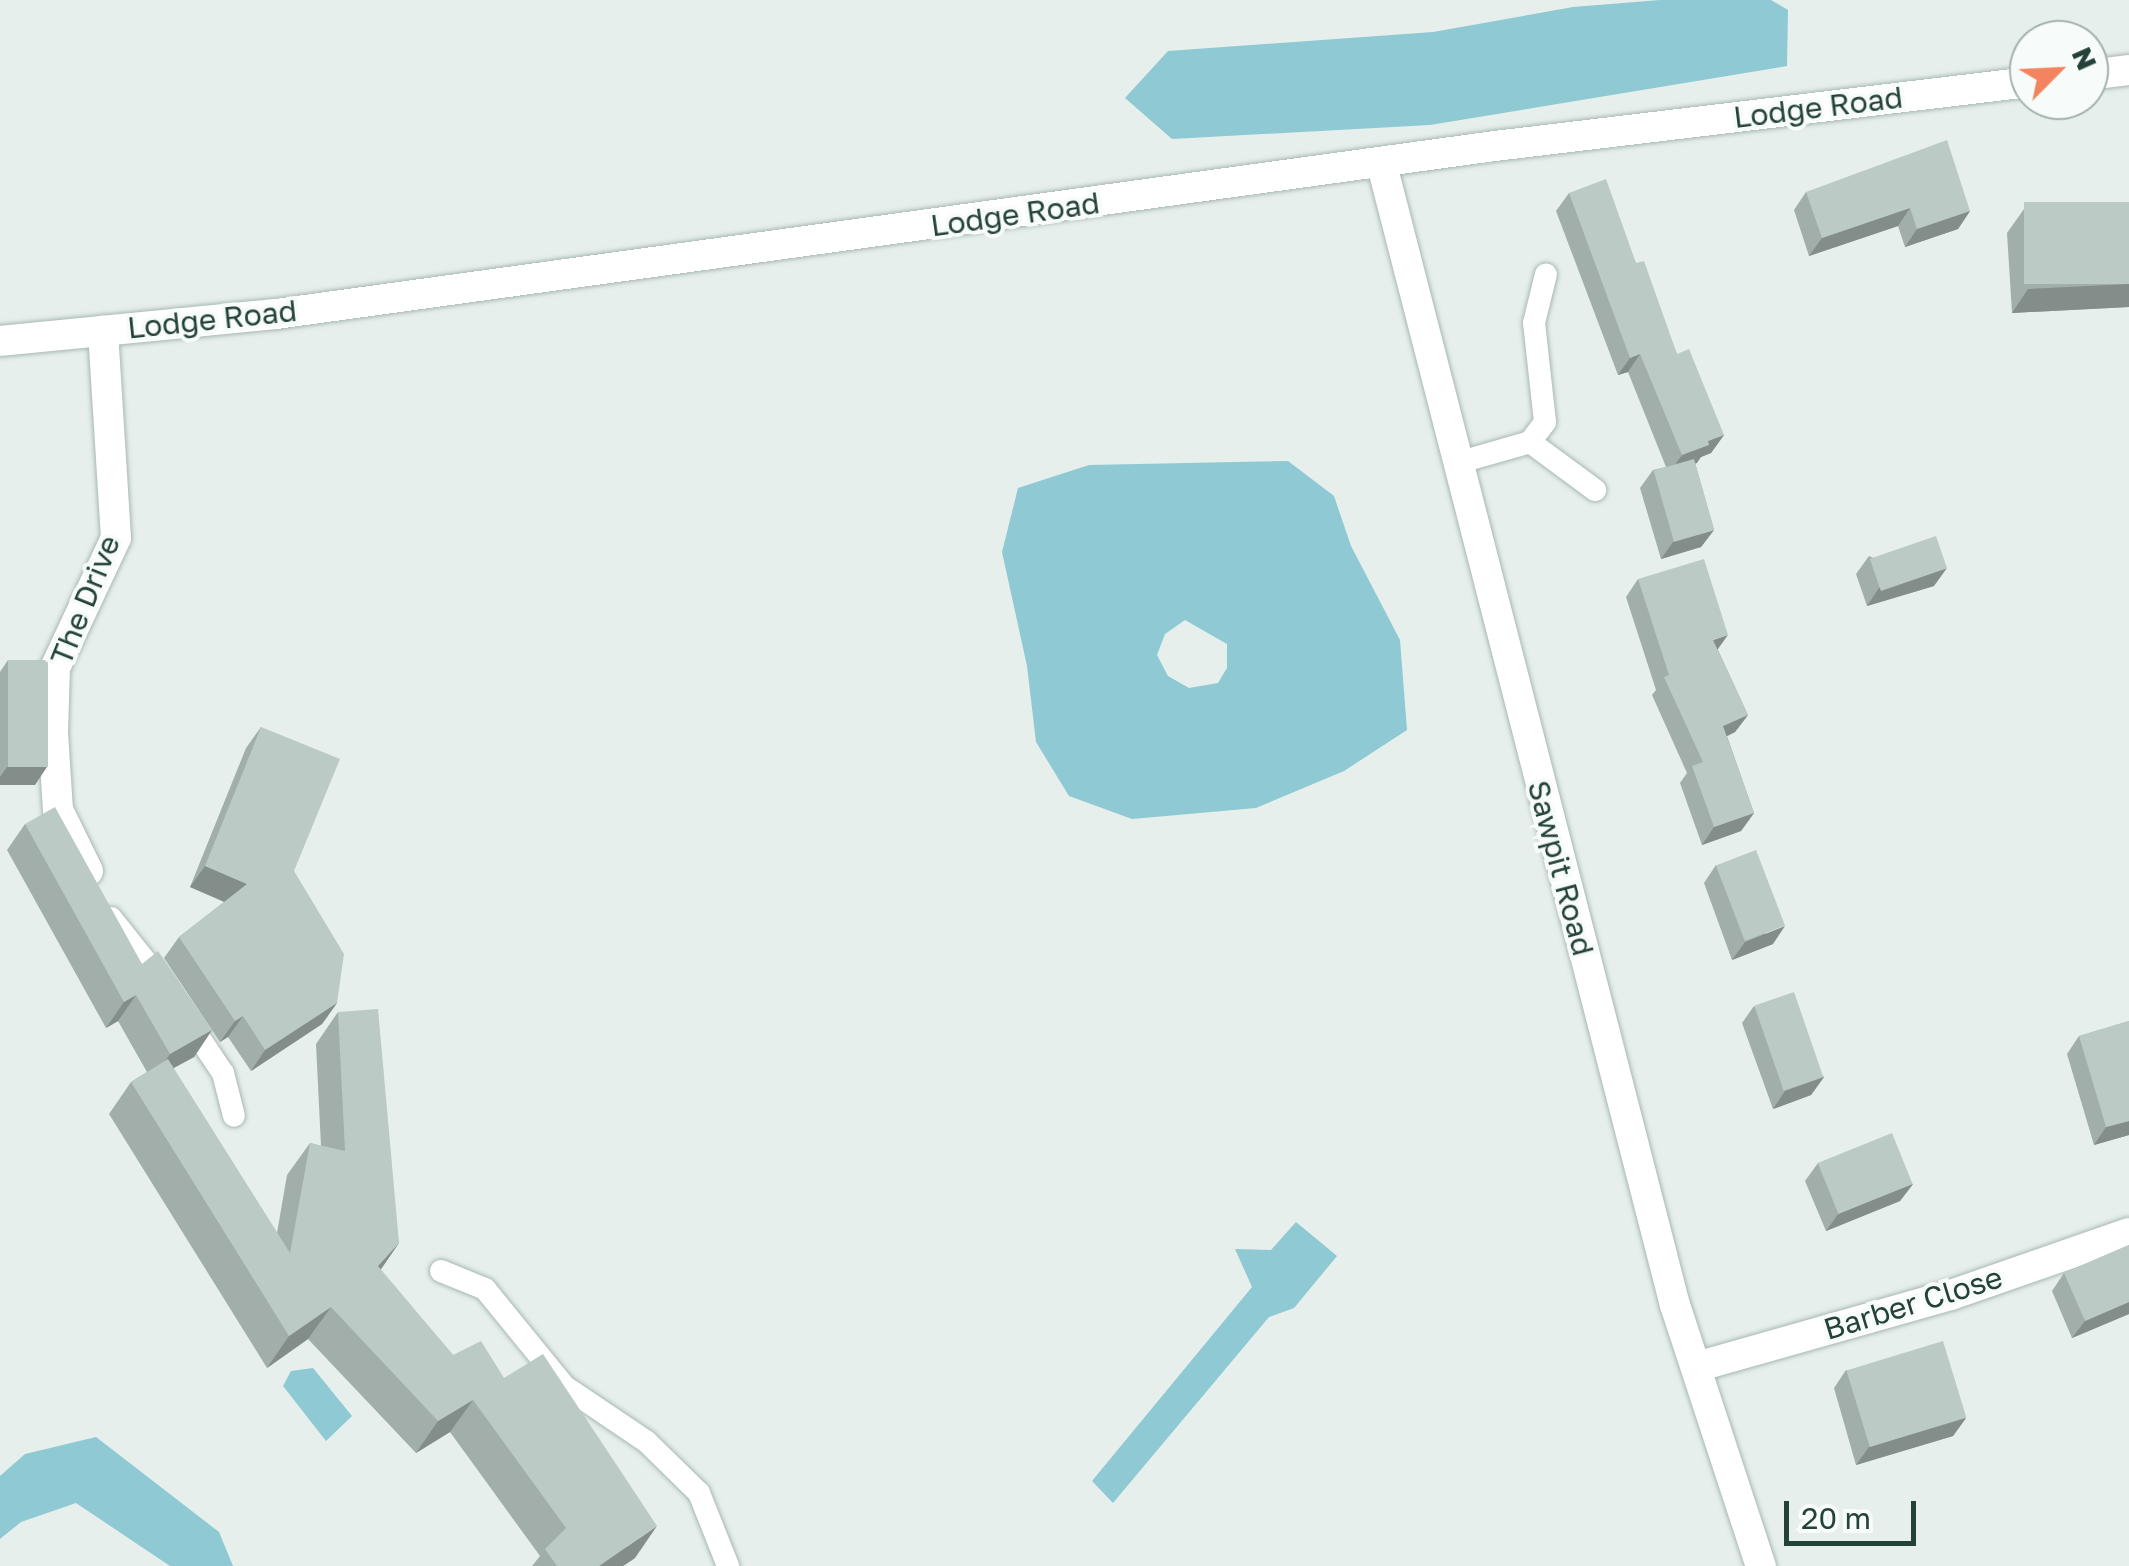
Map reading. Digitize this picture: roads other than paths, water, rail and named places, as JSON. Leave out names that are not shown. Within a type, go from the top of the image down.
[{"type":"street","name":"Lodge Road","points":[[0,341],[276,314],[1382,165],[1495,146],[2009,84]]},
{"type":"street","name":"Sawpit Road","points":[[1382,165],[1675,1305],[1760,1566]]},
{"type":"street","name":"The Drive","points":[[103,330],[116,538],[55,668],[53,732],[58,810],[111,918]]},
{"type":"street","name":"Barber Close","points":[[1696,1367],[1950,1295],[2129,1233]]},
{"type":"lane","points":[[1458,463],[1530,442],[1545,422],[1534,323],[1546,274]]},
{"type":"lane","points":[[1530,442],[1595,490]]},
{"type":"lane","points":[[111,918],[159,976],[223,1074],[234,1116]]},
{"type":"lane","points":[[441,1271],[485,1290],[564,1386],[646,1442],[699,1494],[728,1566]]},
{"type":"water","points":[[1660,0],[1771,0],[1788,10],[1787,66],[1430,125],[1172,139],[1125,98],[1168,51],[1433,32],[1573,7]]},
{"type":"water","points":[[1288,461],[1334,496],[1351,546],[1400,640],[1407,730],[1344,771],[1256,808],[1132,819],[1069,796],[1036,742],[1027,666],[1002,552],[1018,488],[1089,465]],"holes":[[[1185,620],[1227,644],[1227,668],[1218,683],[1189,688],[1168,676],[1157,655],[1165,634]]]},
{"type":"water","points":[[1296,1222],[1337,1256],[1294,1308],[1269,1317],[1113,1503],[1092,1481],[1252,1287],[1235,1249],[1271,1250]]},
{"type":"water","points":[[313,1368],[352,1416],[326,1441],[283,1386],[291,1371]]},
{"type":"water","points":[[96,1437],[219,1532],[233,1566],[170,1566],[76,1503],[21,1522],[0,1539],[0,1476],[25,1454]]}]
